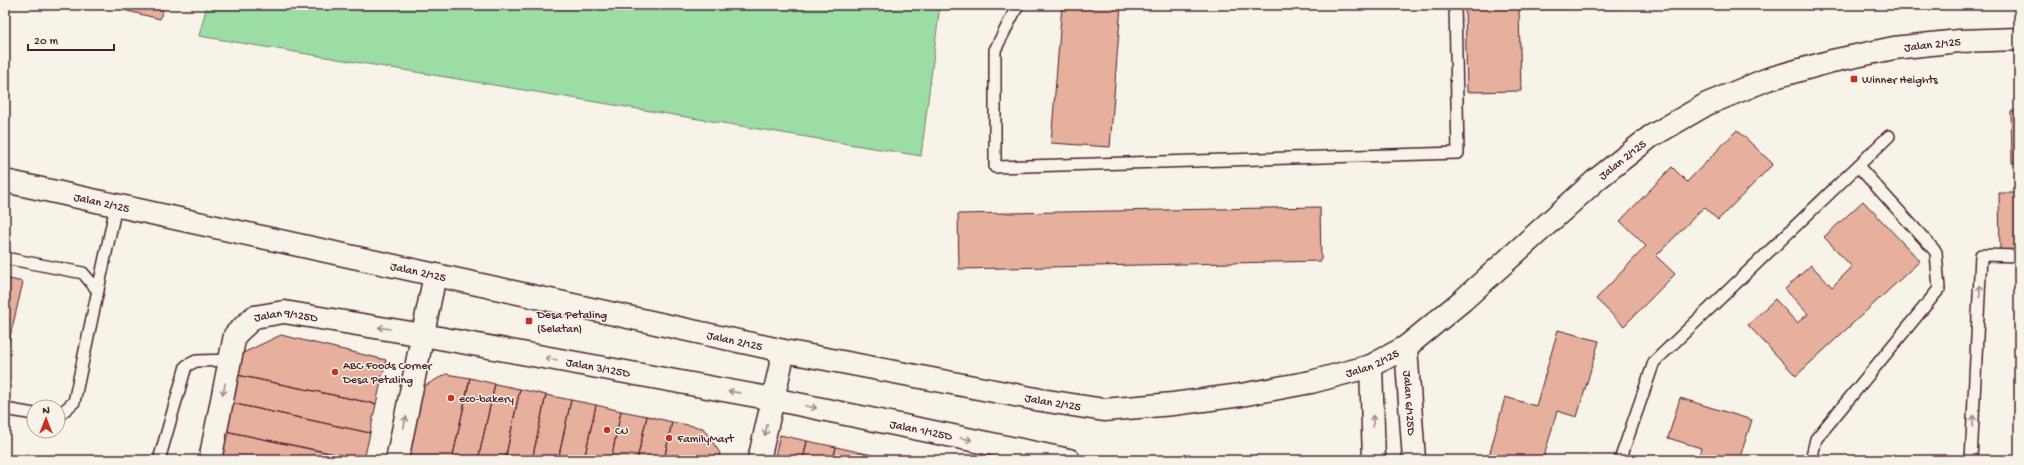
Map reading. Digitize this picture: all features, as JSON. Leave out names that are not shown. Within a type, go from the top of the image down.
[{"type":"street","name":"Jalan 2/125","points":[[5,182],[784,351],[1033,399],[1104,410],[1173,404],[1241,395],[1311,382],[1371,366],[1406,347],[1463,300],[1596,180],[1650,137],[1707,104],[1768,80],[1832,61],[1894,48],[1958,41],[2019,39]]},
{"type":"street","points":[[396,460],[435,275]]},
{"type":"street","name":"Jalan 9/125D","points":[[210,460],[235,335],[254,317],[284,312],[423,335]]},
{"type":"street","name":"Jalan 3/125D","points":[[423,335],[773,399]]},
{"type":"street","name":"Jalan 6/125D","points":[[1406,347],[1414,460]]},
{"type":"street","points":[[759,460],[784,351]]},
{"type":"street","points":[[1371,366],[1374,460]]},
{"type":"street","name":"Jalan 1/125D","points":[[773,399],[1069,460]]},
{"type":"lane","points":[[1018,5],[995,50],[995,166],[1458,153],[1455,5]]},
{"type":"lane","points":[[1620,460],[1654,362],[1889,136]]},
{"type":"lane","points":[[1811,460],[1816,439],[1939,290],[1936,252],[1858,166]]},
{"type":"lane","points":[[66,409],[74,402],[116,206]]},
{"type":"lane","points":[[1971,460],[1981,255],[2019,256]]},
{"type":"lane","points":[[5,258],[83,273],[98,291]]},
{"type":"lane","points":[[159,460],[186,366],[196,361],[230,360]]},
{"type":"lane","points":[[5,409],[26,413]]},
{"type":"green space","points":[[207,5],[940,5],[921,156],[199,36]]},
{"type":"building","points":[[103,5],[164,5],[160,19]]},
{"type":"building","points":[[1062,5],[1121,5],[1110,147],[1051,143]]},
{"type":"building","points":[[1465,5],[1624,5],[1624,8],[1519,10],[1521,91],[1467,92]]},
{"type":"building","points":[[2011,111],[2019,111],[2019,163],[2012,163]]},
{"type":"building","points":[[1737,130],[1773,164],[1718,220],[1704,207],[1656,256],[1675,274],[1624,326],[1596,299],[1646,246],[1620,221],[1672,167],[1687,182]]},
{"type":"building","points":[[1999,193],[2019,193],[2019,251],[2000,252]]},
{"type":"building","points":[[1863,201],[1920,261],[1796,376],[1748,325],[1775,299],[1797,323],[1808,314],[1785,289],[1811,265],[1832,287],[1852,267],[1824,237]]},
{"type":"building","points":[[1320,207],[1321,261],[959,269],[958,214]]},
{"type":"building","points":[[5,278],[23,282],[5,358]]},
{"type":"building","points":[[1558,330],[1599,341],[1577,417],[1557,411],[1543,460],[1488,460],[1505,397],[1536,406]]},
{"type":"building","points":[[281,335],[386,360],[376,404],[237,375],[243,353]]},
{"type":"building","points":[[446,374],[470,378],[452,460],[405,460],[421,388]]},
{"type":"building","points":[[237,375],[376,404],[370,433],[231,403]]},
{"type":"building","points":[[470,378],[495,384],[478,460],[452,460]]},
{"type":"building","points":[[495,384],[520,389],[505,460],[478,460]]},
{"type":"building","points":[[520,389],[546,395],[532,460],[505,460]]},
{"type":"building","points":[[546,395],[571,400],[558,460],[532,460]]},
{"type":"building","points":[[1680,398],[1752,420],[1739,460],[1698,460],[1701,448],[1668,438]]},
{"type":"building","points":[[571,400],[596,405],[584,460],[558,460]]},
{"type":"building","points":[[231,403],[370,433],[364,460],[225,431]]},
{"type":"building","points":[[596,405],[621,411],[611,460],[584,460]]},
{"type":"building","points":[[621,411],[647,416],[637,460],[611,460]]},
{"type":"building","points":[[647,416],[672,422],[664,460],[637,460]]},
{"type":"building","points":[[672,422],[703,428],[720,453],[718,460],[664,460]]},
{"type":"building","points":[[225,431],[361,460],[220,460]]},
{"type":"building","points":[[780,435],[807,441],[803,460],[774,460]]},
{"type":"building","points":[[807,441],[836,447],[833,460],[803,460]]},
{"type":"building","points":[[836,447],[863,453],[862,460],[833,460]]},
{"type":"building","points":[[863,453],[891,459],[891,460],[862,460]]},
{"type":"place","name":"Winner Heights","points":[[1854,79]]},
{"type":"place","name":"Desa Petaling (Selatan)","points":[[529,321]]},
{"type":"place","name":"ABC Foods Corner Desa Petaling","points":[[335,372]]},
{"type":"place","name":"eco-bakery","points":[[451,398]]},
{"type":"place","name":"CU","points":[[607,430]]},
{"type":"place","name":"FamilyMart","points":[[669,438]]}]
